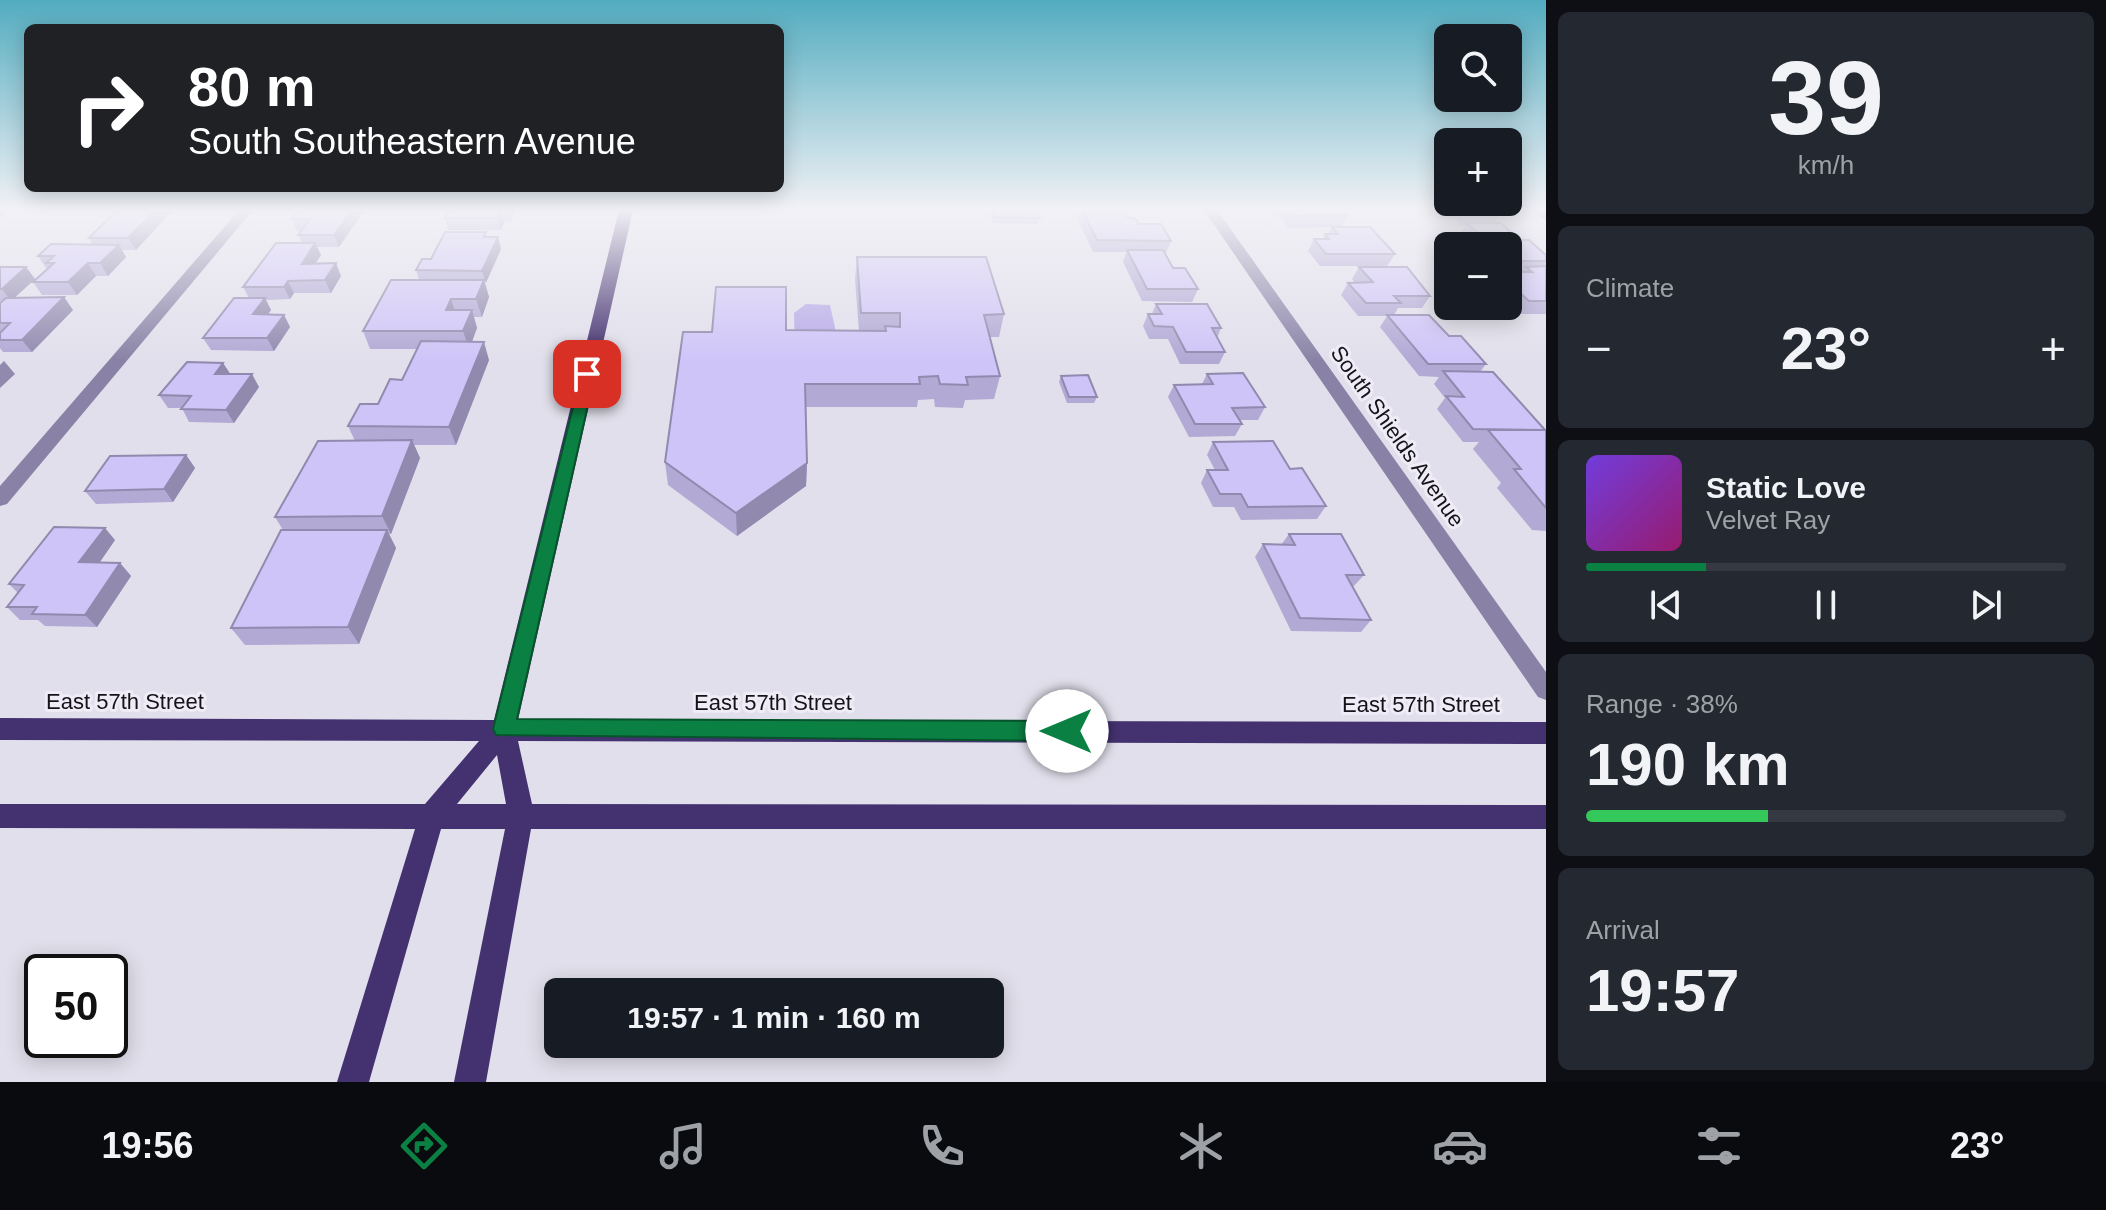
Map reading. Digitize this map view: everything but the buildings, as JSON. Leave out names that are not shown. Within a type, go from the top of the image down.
[{"type":"main road","points":[[470,1082],[521,815],[504,729],[614,260]]},
{"type":"main road","name":"East 57th Street","points":[[0,729],[1546,733]]},
{"type":"main road","points":[[353,1082],[432,815],[504,729]]},
{"type":"main road","points":[[0,816],[1546,817]]},
{"type":"street","points":[[0,499],[203,260]]},
{"type":"street","name":"South Shields Avenue","points":[[1245,260],[1546,690]]},
{"type":"shaded area","points":[[806,304],[830,305],[837,337],[795,351],[794,313]]},
{"type":"route","points":[[587,374],[504,729],[1067,731]]}]
